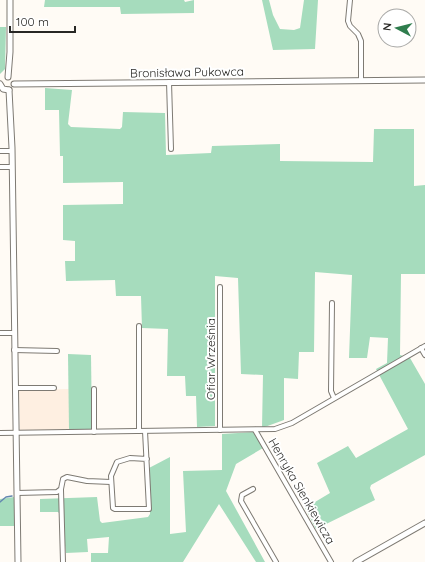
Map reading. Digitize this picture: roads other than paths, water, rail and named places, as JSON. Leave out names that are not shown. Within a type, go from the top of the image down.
[{"type":"street","points":[[8,77],[10,52],[10,0]]},
{"type":"street","points":[[350,0],[348,20],[350,26],[358,34],[361,41],[361,80]]},
{"type":"street","points":[[8,77],[3,79],[0,84],[3,89],[9,90]]},
{"type":"street","points":[[8,77],[12,79],[14,84],[9,90],[12,151],[18,562]]},
{"type":"street","name":"Bronisława Pukowca","points":[[14,84],[425,80]]},
{"type":"street","points":[[169,82],[171,149]]},
{"type":"street","points":[[0,151],[12,151]]},
{"type":"street","points":[[0,167],[12,167]]},
{"type":"street","name":"Ofiar Września","points":[[220,287],[220,430]]},
{"type":"street","points":[[332,303],[331,391],[334,398]]},
{"type":"street","points":[[139,326],[140,431]]},
{"type":"street","points":[[0,333],[14,333]]},
{"type":"street","points":[[0,433],[275,429],[292,423],[423,347],[425,355]]},
{"type":"street","points":[[14,350],[57,351]]},
{"type":"street","points":[[15,388],[54,388]]},
{"type":"street","points":[[94,389],[94,432]]},
{"type":"street","name":"Henryka Sienkiewicza","points":[[255,430],[331,562]]},
{"type":"street","points":[[145,431],[147,459],[149,509],[113,508],[111,482],[113,468],[117,462],[130,458],[147,459]]},
{"type":"street","points":[[63,562],[61,490],[63,480],[67,477],[87,481],[111,482]]},
{"type":"street","points":[[253,489],[242,495],[241,501],[276,562]]},
{"type":"street","points":[[17,493],[57,492],[61,490]]},
{"type":"street","points":[[356,562],[425,523]]},
{"type":"waterway","points":[[0,502],[6,497],[12,496]]}]
